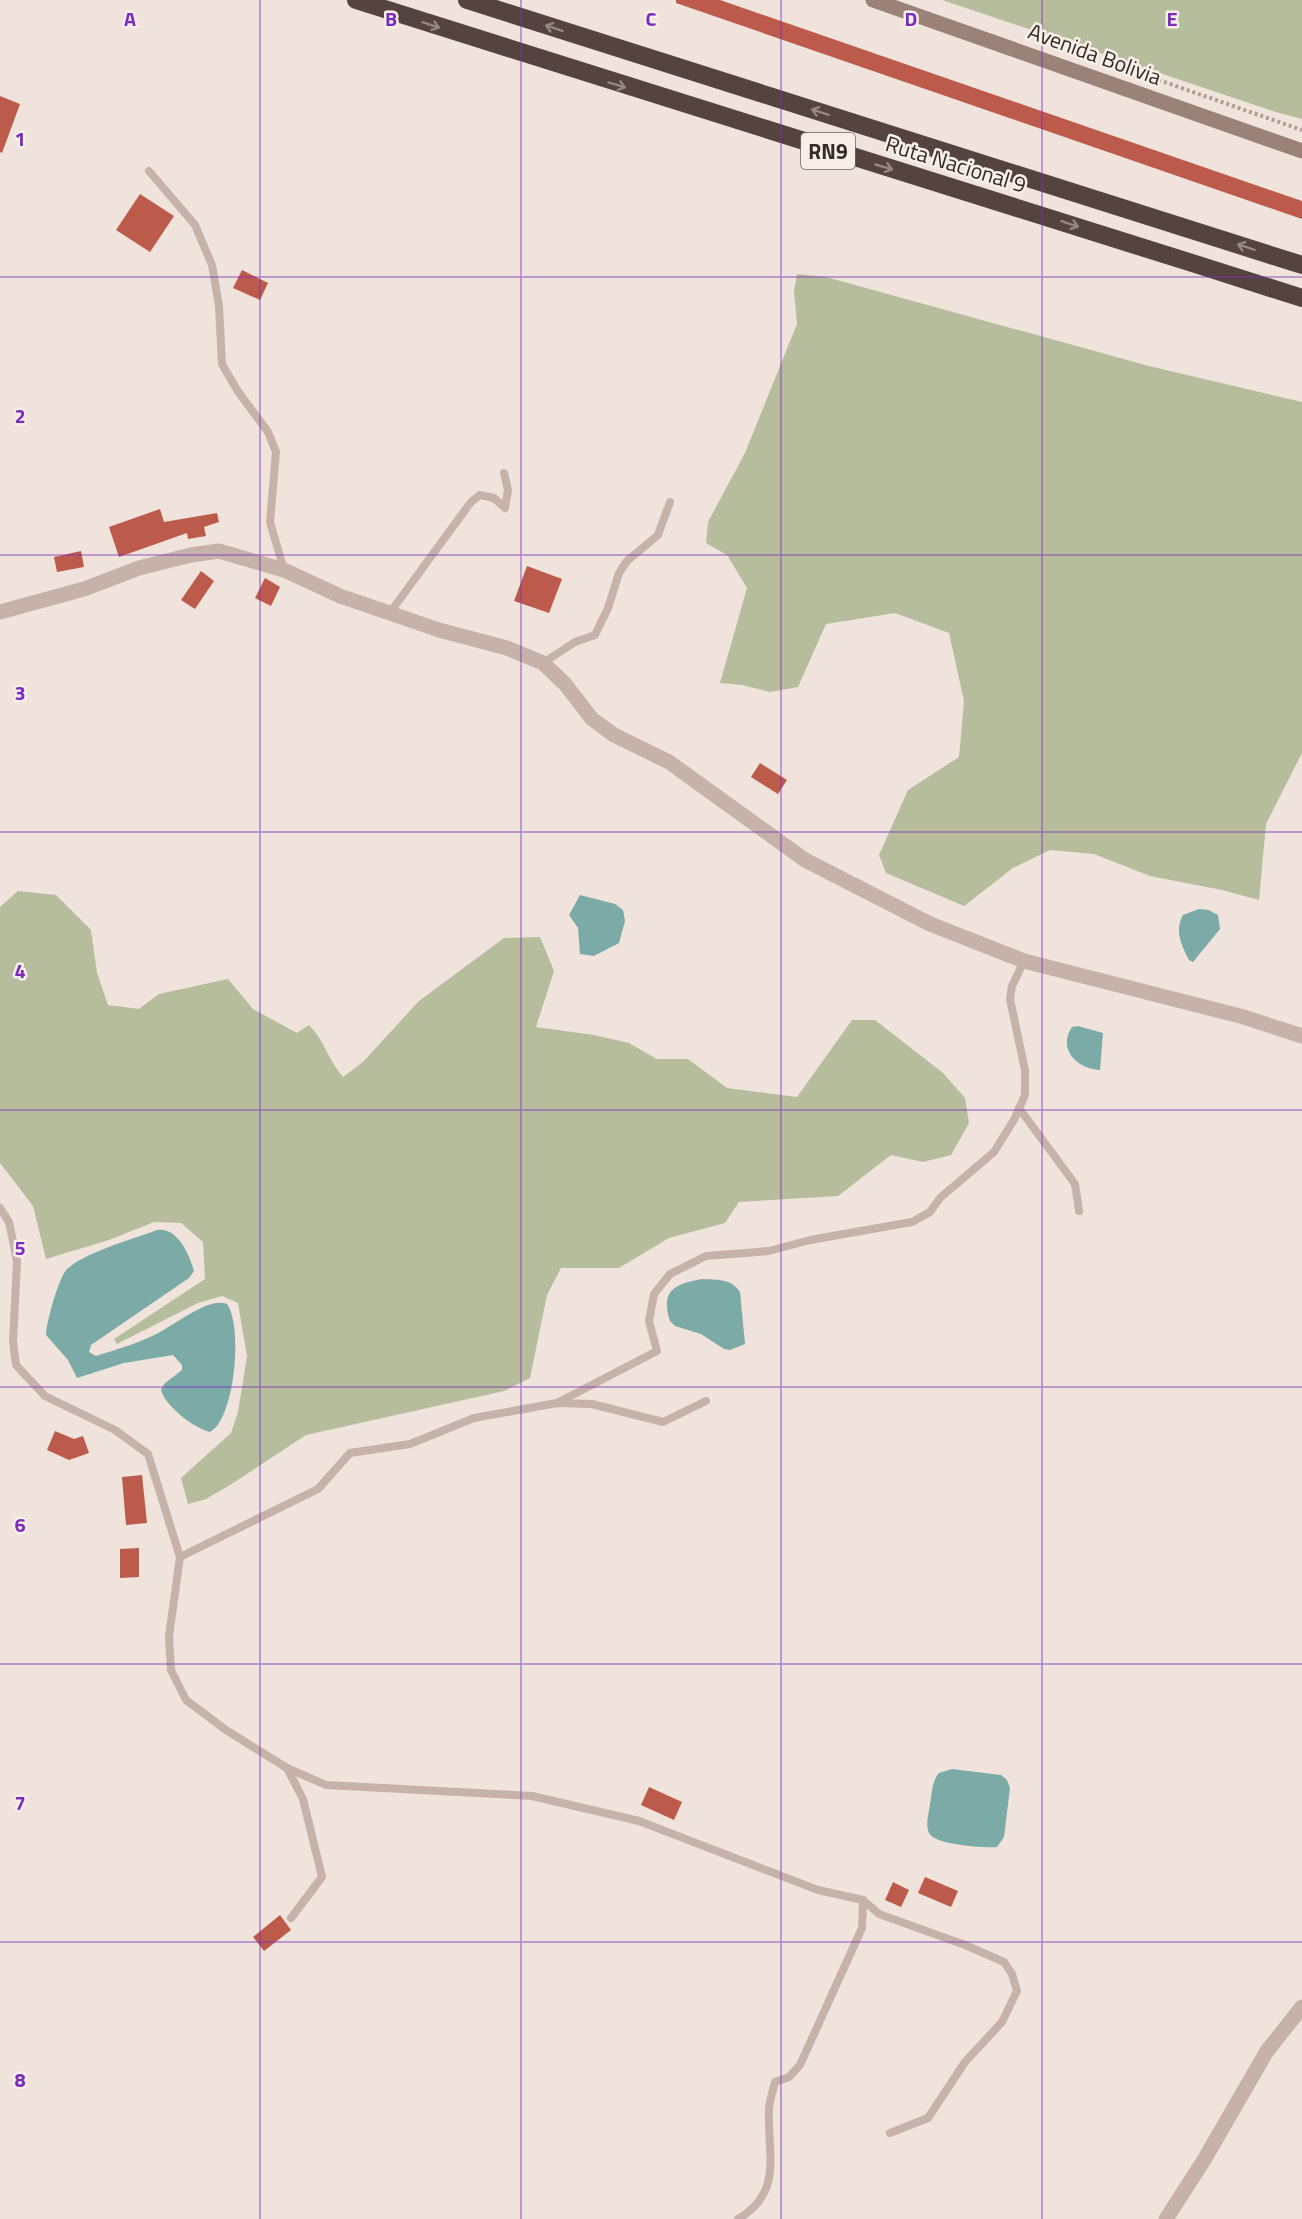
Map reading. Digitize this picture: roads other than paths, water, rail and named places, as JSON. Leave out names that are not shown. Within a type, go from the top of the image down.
[{"type":"highway","name":"Ruta Nacional 9","points":[[356,0],[592,77],[985,197],[1302,298]]},
{"type":"highway","name":"Ruta Nacional 9","points":[[467,0],[1302,265]]},
{"type":"street","name":"Avenida Bolivia","points":[[873,0],[1302,151]]},
{"type":"street","points":[[0,612],[84,589],[139,568],[191,555],[219,551],[284,570],[340,597],[389,614],[507,648],[543,663],[565,684],[592,719],[614,735],[669,762],[805,860],[930,924],[1024,961],[1244,1017],[1302,1036]]},
{"type":"street","points":[[1166,2219],[1204,2160],[1267,2051],[1302,2007]]},
{"type":"lane","points":[[148,171],[195,225],[212,265],[219,306],[222,364],[237,390],[268,432],[276,452],[270,522],[284,570]]},
{"type":"lane","points":[[389,614],[471,502],[480,495],[494,498],[505,508],[508,490],[504,473]]},
{"type":"lane","points":[[543,663],[575,642],[595,635],[608,608],[619,573],[627,561],[658,535],[670,502]]},
{"type":"lane","points":[[557,1403],[657,1351],[649,1321],[654,1294],[670,1274],[706,1257],[769,1251],[810,1240],[912,1222],[930,1212],[940,1198],[994,1152],[1025,1095],[1025,1070],[1010,999],[1024,961]]},
{"type":"lane","points":[[1019,1108],[1075,1184],[1079,1211]]},
{"type":"lane","points":[[0,1208],[9,1222],[17,1261],[14,1342],[16,1365],[45,1396],[115,1430],[148,1454],[180,1557],[169,1636],[171,1670],[186,1700],[226,1730],[287,1768],[326,1785],[532,1796],[639,1821],[818,1890],[863,1900],[879,1914],[965,1945],[1004,1962],[1012,1974],[1017,1990],[1002,2022],[965,2062],[928,2118],[890,2133]]},
{"type":"lane","points":[[180,1557],[318,1489],[350,1453],[410,1444],[474,1418],[557,1403],[592,1404],[663,1422],[705,1401]]},
{"type":"lane","points":[[287,1768],[303,1798],[322,1877],[291,1918]]},
{"type":"lane","points":[[738,2219],[755,2209],[770,2176],[769,2108],[775,2082],[789,2077],[800,2065],[862,1928],[863,1900]]},
{"type":"water","points":[[580,895],[615,904],[623,910],[625,921],[619,943],[594,956],[580,954],[578,928],[569,915]]},
{"type":"water","points":[[1199,909],[1209,910],[1218,915],[1220,929],[1193,962],[1189,960],[1182,944],[1179,927],[1183,915]]},
{"type":"water","points":[[1078,1026],[1103,1033],[1100,1070],[1077,1062],[1068,1050],[1068,1035],[1072,1027]]},
{"type":"water","points":[[157,1230],[171,1232],[182,1243],[194,1271],[189,1278],[91,1345],[89,1352],[96,1356],[130,1345],[158,1333],[199,1309],[219,1303],[227,1304],[235,1331],[234,1371],[225,1410],[219,1424],[210,1432],[181,1416],[168,1403],[161,1390],[164,1384],[182,1370],[182,1365],[173,1355],[124,1363],[77,1378],[68,1360],[46,1335],[60,1281],[67,1269],[98,1251]]},
{"type":"water","points":[[702,1279],[728,1282],[740,1292],[745,1344],[730,1350],[724,1349],[701,1334],[675,1326],[670,1321],[667,1302],[672,1290],[684,1283]]},
{"type":"water","points":[[952,1769],[1001,1775],[1007,1780],[1010,1788],[1004,1837],[997,1847],[949,1843],[929,1833],[927,1826],[935,1780],[939,1773]]}]
